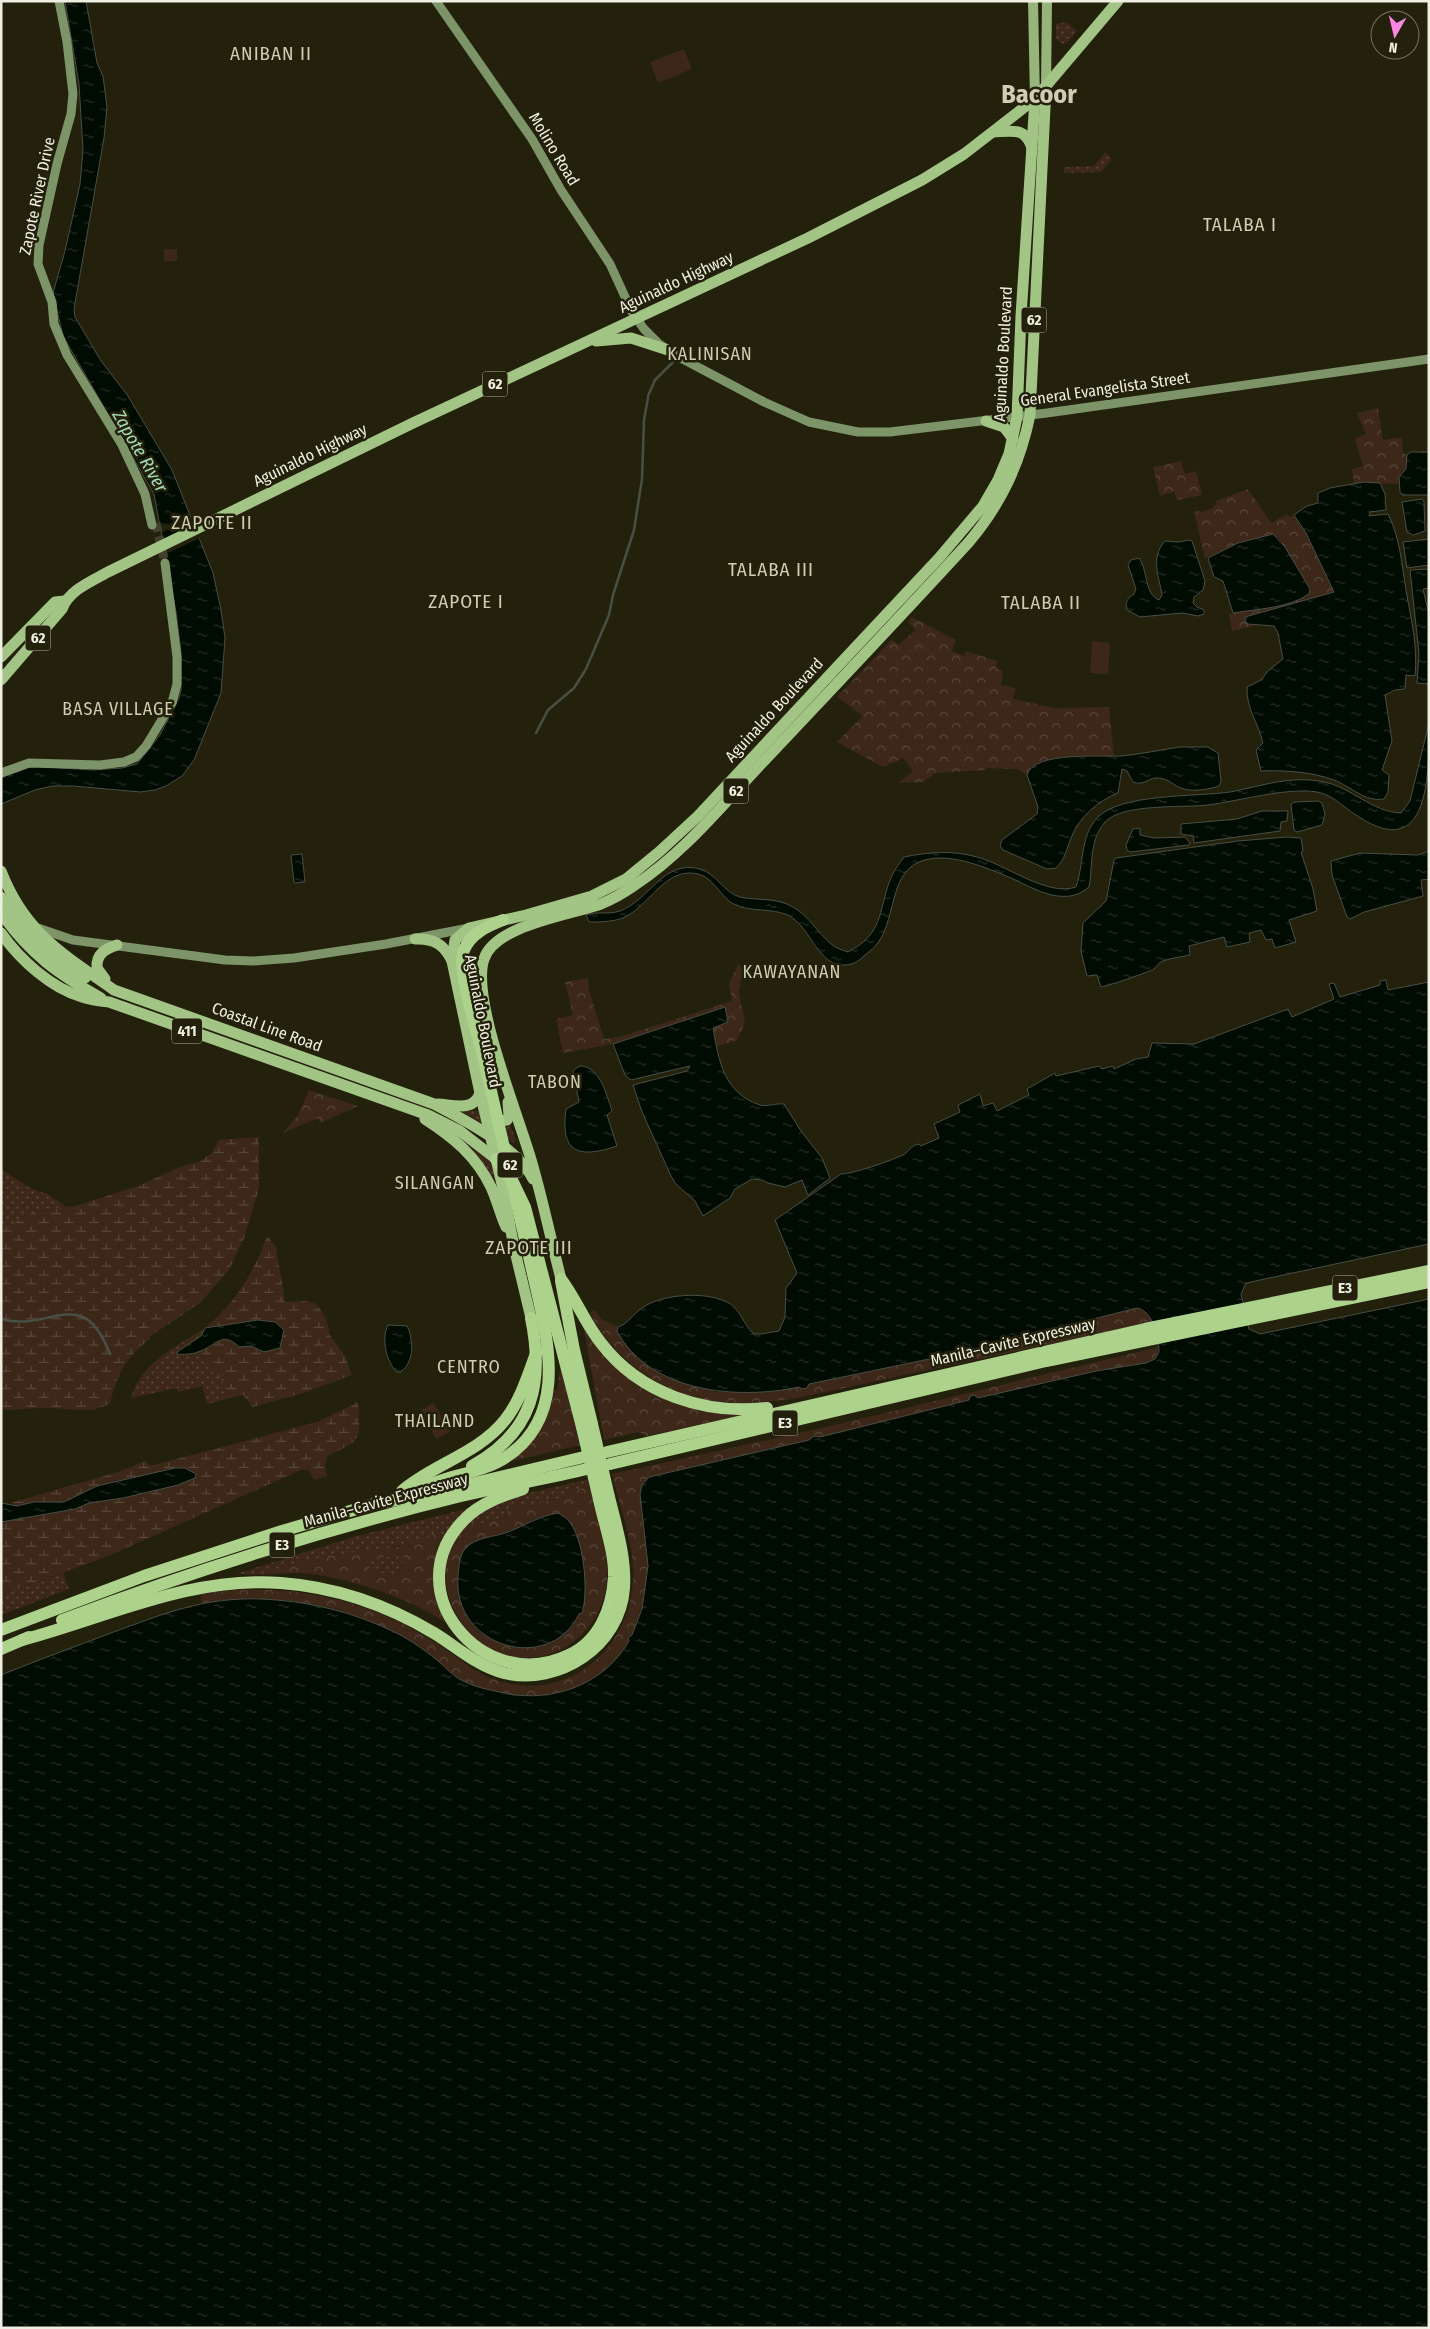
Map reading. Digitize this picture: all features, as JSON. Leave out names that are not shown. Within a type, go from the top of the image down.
[{"type":"highway","name":"Aguinaldo Highway","points":[[65,601],[83,586],[406,426],[808,238],[913,185],[945,166],[1035,99],[1118,1]]},
{"type":"highway","name":"Aguinaldo Boulevard","points":[[561,1279],[540,1192],[527,1146],[508,1093],[484,997],[482,963],[487,951],[500,938],[509,933],[614,898],[650,875],[694,837],[982,528],[1012,476],[1024,442],[1030,415],[1046,87]]},
{"type":"highway","name":"Aguinaldo Boulevard","points":[[531,1318],[452,961],[455,940],[468,928],[557,907],[598,894],[626,879],[670,843],[698,816],[973,520],[998,480],[1013,439],[1018,417],[1022,288],[1035,99]]},
{"type":"highway","points":[[993,132],[1011,131],[1024,134],[1029,139],[1032,150]]},
{"type":"highway","points":[[585,343],[631,338],[668,350]]},
{"type":"highway","points":[[986,421],[1004,427],[1013,439]]},
{"type":"highway","name":"62","points":[[1,657],[55,602],[65,601],[62,609],[1,680]]},
{"type":"highway","name":"Coastal Line Road","points":[[1,871],[9,892],[31,925],[71,961],[114,990],[434,1104],[492,1139],[523,1164],[540,1192]]},
{"type":"highway","name":"411","points":[[1,897],[23,929],[68,974],[85,978],[114,990]]},
{"type":"highway","name":"411","points":[[1,913],[16,935],[39,958],[68,974],[109,1002]]},
{"type":"highway","name":"62","points":[[452,1477],[484,1468],[507,1456],[527,1436],[541,1412],[548,1388],[550,1364],[548,1341],[484,1056],[463,976],[462,958],[467,944],[476,934],[503,920]]},
{"type":"highway","name":"Coastal Line Road","points":[[1,933],[23,959],[52,982],[81,997],[109,1002],[265,1059],[411,1109],[449,1124],[496,1159]]},
{"type":"highway","points":[[415,939],[435,941],[445,948],[452,961]]},
{"type":"highway","points":[[114,990],[98,972],[97,963],[103,951],[117,945]]},
{"type":"highway","points":[[265,1059],[270,1045]]},
{"type":"highway","points":[[434,1104],[469,1105],[481,1097],[496,1119],[504,1121],[509,1116],[508,1093]]},
{"type":"highway","points":[[411,1109],[464,1147],[478,1165],[492,1188],[514,1247]]},
{"type":"highway","points":[[22,1640],[188,1590],[229,1583],[276,1583],[323,1589],[378,1605],[435,1633],[488,1668],[517,1675],[554,1671],[576,1663],[594,1649],[608,1632],[619,1612],[624,1590],[624,1572],[587,1425],[526,1207],[512,1180],[496,1159]]},
{"type":"highway","name":"Manila–Cavite Expressway","points":[[1147,1334],[608,1458],[851,1395],[1262,1310],[1429,1271]]},
{"type":"highway","points":[[561,1279],[587,1425]]},
{"type":"highway","points":[[561,1279],[573,1295],[590,1327],[608,1352],[641,1380],[676,1398],[700,1405],[740,1410],[851,1395]]},
{"type":"highway","name":"Manila–Cavite Expressway","points":[[1262,1310],[1429,1282]]},
{"type":"highway","points":[[374,1504],[452,1477],[491,1454],[515,1431],[526,1411],[535,1384],[537,1351],[531,1318]]},
{"type":"highway","points":[[398,1495],[414,1481],[477,1445],[496,1430],[513,1408],[537,1351]]},
{"type":"highway","name":"Manila–Cavite Expressway","points":[[1,1630],[153,1573],[282,1531],[374,1504],[585,1463],[550,1477],[525,1481],[434,1503],[285,1544],[122,1598],[57,1622],[22,1640],[1,1648]]},
{"type":"highway","points":[[550,1477],[491,1501],[472,1512],[453,1533],[442,1559],[440,1588],[449,1616],[468,1640],[481,1652],[495,1659],[517,1664],[536,1665],[553,1662],[574,1653],[587,1644],[600,1629],[612,1595],[614,1576],[604,1498]]},
{"type":"main road","name":"Zapote River Drive","points":[[59,1],[67,42],[73,94],[71,114],[57,164],[39,245],[38,264],[52,302],[54,324],[67,355],[122,445],[145,494],[153,523]]},
{"type":"main road","name":"Molino Road","points":[[436,1],[532,139],[561,190],[610,264],[636,319]]},
{"type":"main road","points":[[1033,1],[1035,99]]},
{"type":"main road","points":[[1046,87],[1047,1]]},
{"type":"main road","name":"General Evangelista Street","points":[[636,319],[651,337],[668,350],[764,402],[809,422],[828,427],[874,433],[1018,417],[1429,359]]},
{"type":"main road","points":[[1,773],[29,762],[100,765],[124,762],[136,757],[146,746],[172,703],[177,684],[174,639],[164,565]]},
{"type":"main road","points":[[31,925],[60,937],[225,960],[260,961],[294,958],[415,939],[468,928]]},
{"type":"green space","points":[[1066,22],[1077,31],[1067,43],[1062,44],[1056,38],[1056,24]]},
{"type":"green space","points":[[684,49],[692,69],[658,83],[650,62]]},
{"type":"green space","points":[[1105,152],[1112,159],[1101,172],[1064,173],[1064,167],[1094,166]]},
{"type":"green space","points":[[164,249],[177,249],[177,261],[164,261]]},
{"type":"green space","points":[[1378,408],[1383,440],[1402,437],[1403,453],[1407,455],[1406,469],[1399,477],[1398,484],[1354,483],[1352,469],[1363,466],[1355,439],[1366,434],[1357,413]]},
{"type":"green space","points":[[1181,461],[1185,474],[1196,471],[1202,495],[1177,500],[1174,492],[1160,496],[1153,467]]},
{"type":"green space","points":[[1248,489],[1271,523],[1287,514],[1289,517],[1294,515],[1306,533],[1334,592],[1290,606],[1248,624],[1254,626],[1232,631],[1229,614],[1270,607],[1294,563],[1278,537],[1238,543],[1205,558],[1194,512],[1213,508],[1217,504],[1216,501]]},
{"type":"green space","points":[[912,617],[956,640],[952,651],[964,656],[966,651],[997,661],[996,668],[1003,671],[1001,685],[1016,688],[1013,699],[1056,708],[1109,707],[1114,756],[1080,756],[1052,759],[1040,762],[1027,775],[1017,769],[987,768],[986,770],[935,773],[923,782],[898,783],[913,771],[903,758],[883,767],[837,742],[863,716],[837,697],[892,639],[898,645],[916,630],[908,622]]},
{"type":"green space","points":[[1092,641],[1110,643],[1108,674],[1090,673]]},
{"type":"green space","points":[[738,964],[744,971],[739,991],[744,1021],[737,1040],[716,1047],[713,1028],[725,1008],[613,1044],[563,1053],[556,1019],[573,1015],[565,982],[588,978],[589,991],[604,1039],[620,1037],[732,1001],[729,984]]},
{"type":"green space","points":[[309,1090],[358,1106],[320,1123],[318,1118],[283,1133],[298,1115]]},
{"type":"green space","points":[[460,1110],[478,1111],[482,1124]]},
{"type":"green space","points":[[510,1125],[516,1140],[514,1143],[499,1134]]},
{"type":"green space","points":[[458,1134],[493,1164],[497,1183],[476,1154]]},
{"type":"green space","points":[[259,1137],[259,1189],[244,1238],[229,1270],[200,1303],[149,1337],[150,1339],[134,1353],[128,1360],[116,1383],[110,1403],[103,1407],[87,1410],[45,1408],[1,1410],[1,1232],[28,1215],[44,1210],[75,1206],[138,1186],[182,1166],[200,1161],[212,1153],[219,1140]]},
{"type":"green space","points":[[1,1169],[30,1188],[47,1194],[67,1207],[44,1210],[28,1215],[1,1232]]},
{"type":"green space","points":[[267,1236],[276,1247],[285,1302],[305,1301],[314,1303],[321,1310],[327,1321],[330,1335],[345,1356],[352,1375],[304,1393],[252,1407],[243,1395],[227,1399],[222,1380],[206,1366],[201,1351],[224,1339],[251,1346],[257,1350],[258,1320],[205,1328],[226,1308],[250,1275]]},
{"type":"green space","points":[[1137,1308],[1147,1313],[1152,1322],[793,1399],[743,1404],[720,1403],[697,1398],[654,1380],[634,1367],[617,1351],[602,1333],[590,1313],[595,1310],[601,1319],[618,1327],[617,1331],[633,1353],[715,1392],[766,1392],[799,1387],[802,1389],[807,1388],[808,1384],[958,1353],[961,1355],[965,1354],[966,1351]]},
{"type":"green space","points":[[583,1324],[636,1381],[743,1415],[647,1436],[638,1432],[604,1440]]},
{"type":"green space","points":[[205,1328],[201,1336],[177,1352],[179,1355],[201,1351],[203,1359],[222,1379],[227,1399],[207,1404],[202,1386],[178,1392],[177,1388],[131,1398],[136,1385],[151,1365],[171,1349]]},
{"type":"green space","points":[[1159,1347],[1155,1359],[1146,1363],[1096,1371],[977,1398],[974,1395],[970,1396],[969,1400],[820,1437],[816,1435],[809,1440],[649,1477],[640,1494],[648,1566],[645,1596],[632,1635],[618,1657],[604,1670],[572,1689],[534,1696],[515,1695],[479,1688],[459,1679],[438,1661],[404,1638],[373,1622],[333,1608],[276,1600],[201,1603],[201,1594],[242,1590],[284,1591],[325,1597],[365,1608],[395,1620],[424,1635],[473,1669],[493,1679],[519,1685],[544,1685],[567,1678],[588,1666],[606,1650],[619,1630],[629,1607],[633,1581],[632,1554],[612,1474],[822,1428]]},
{"type":"green space","points":[[559,1352],[581,1445],[508,1462],[553,1390],[557,1390],[560,1370]]},
{"type":"green space","points":[[358,1402],[359,1432],[357,1438],[347,1446],[327,1456],[325,1466],[327,1476],[314,1480],[309,1470],[301,1470],[106,1557],[1,1595],[1,1522],[75,1509],[89,1503],[123,1498],[178,1485],[195,1478],[191,1470],[175,1468],[155,1474],[109,1482],[64,1502],[34,1502],[17,1506],[10,1503],[118,1472],[145,1461],[150,1466],[317,1422]]},
{"type":"green space","points":[[434,1403],[450,1432],[436,1439],[421,1410]]},
{"type":"green space","points":[[589,1479],[591,1486],[567,1492],[562,1498],[509,1509],[504,1518],[462,1528],[478,1513],[520,1495]]},
{"type":"green space","points":[[591,1486],[606,1556],[607,1580],[603,1601],[594,1620],[581,1636],[565,1648],[547,1655],[527,1658],[506,1655],[486,1646],[468,1633],[454,1610],[449,1597],[445,1573],[449,1551],[462,1528],[504,1518],[509,1509],[562,1498],[567,1492]],"holes":[[[548,1515],[568,1520],[580,1549],[585,1574],[582,1613],[531,1646],[507,1645],[479,1632],[466,1616],[459,1596],[458,1573],[462,1552],[521,1527],[534,1519]]]},
{"type":"green space","points":[[470,1508],[450,1531],[437,1558],[439,1536],[381,1550],[333,1555],[286,1566],[265,1575],[236,1574],[353,1537]]},
{"type":"green space","points":[[435,1533],[439,1536],[435,1569],[435,1592],[437,1603],[446,1623],[415,1605],[353,1582],[313,1574],[265,1575],[286,1566],[333,1555],[397,1547]],"holes":[[[395,1553],[403,1555],[404,1559],[398,1574],[391,1575],[371,1571],[369,1566],[372,1561]]]},
{"type":"green space","points":[[395,1553],[403,1555],[404,1559],[398,1574],[391,1575],[371,1571],[369,1566],[372,1561]]},
{"type":"green space","points":[[63,1573],[69,1589],[1,1615],[1,1595]]},
{"type":"water","name":"Zapote River","points":[[65,1],[86,1],[97,63],[103,76],[107,107],[104,138],[74,309],[75,317],[101,361],[128,396],[172,470],[213,573],[225,638],[221,693],[194,760],[182,776],[166,786],[140,792],[52,786],[35,790],[1,804],[1,778],[32,766],[92,770],[122,768],[137,764],[160,735],[179,698],[181,690],[181,652],[176,612],[154,494],[63,336],[53,293],[65,251],[80,184],[83,150],[79,84]]},
{"type":"water","points":[[1411,452],[1429,452],[1429,494],[1427,495],[1402,495],[1400,492],[1399,477],[1406,469],[1407,455]]},
{"type":"water","points":[[1364,482],[1380,483],[1385,494],[1386,510],[1370,512],[1369,516],[1388,514],[1392,523],[1402,561],[1416,654],[1415,676],[1406,675],[1405,689],[1395,690],[1385,695],[1392,741],[1382,770],[1389,775],[1388,792],[1384,799],[1364,796],[1334,780],[1317,775],[1289,771],[1261,771],[1256,750],[1263,743],[1247,695],[1247,687],[1261,680],[1269,670],[1283,659],[1278,633],[1274,626],[1248,624],[1245,621],[1245,617],[1334,592],[1306,533],[1294,515],[1307,506],[1318,503],[1318,493],[1330,488]]},
{"type":"water","points":[[1422,499],[1424,502],[1425,531],[1413,535],[1407,532],[1402,502]]},
{"type":"water","points":[[1273,534],[1285,547],[1310,589],[1309,594],[1301,599],[1282,605],[1233,613],[1223,581],[1214,577],[1208,558],[1238,543]]},
{"type":"water","points":[[1429,539],[1429,565],[1407,568],[1403,542]]},
{"type":"water","points":[[1165,541],[1179,542],[1192,541],[1205,581],[1203,590],[1194,597],[1193,603],[1204,610],[1204,614],[1198,616],[1182,613],[1140,617],[1127,610],[1127,601],[1136,589],[1128,565],[1131,560],[1139,558],[1144,569],[1148,587],[1154,597],[1159,600],[1162,595],[1157,567],[1160,547]]},
{"type":"water","points":[[1429,569],[1429,588],[1423,589],[1429,615],[1429,684],[1417,683],[1419,653],[1410,570]]},
{"type":"water","points":[[1429,723],[1426,787],[1421,806],[1412,821],[1400,829],[1382,828],[1359,817],[1329,796],[1305,791],[1278,793],[1208,805],[1139,809],[1114,816],[1105,822],[1096,837],[1092,853],[1089,887],[1079,893],[1068,896],[1046,893],[981,866],[966,862],[943,858],[926,860],[914,864],[906,872],[895,894],[884,932],[880,939],[871,950],[852,964],[841,965],[833,963],[825,957],[794,919],[779,912],[744,908],[736,905],[725,898],[707,878],[698,874],[686,873],[676,876],[658,889],[632,913],[623,918],[589,922],[586,915],[611,913],[631,906],[666,875],[687,867],[706,871],[734,895],[780,902],[793,907],[804,915],[833,945],[848,952],[868,938],[874,930],[890,880],[904,857],[941,852],[959,853],[988,861],[1039,884],[1065,889],[1076,887],[1085,842],[1097,818],[1108,810],[1140,800],[1215,794],[1265,784],[1312,780],[1334,785],[1390,812],[1401,813],[1410,801]]},
{"type":"water","points":[[1180,747],[1208,747],[1218,753],[1221,781],[1219,786],[1202,790],[1188,790],[1160,778],[1136,783],[1133,782],[1127,771],[1122,769],[1118,793],[1096,805],[1079,823],[1074,830],[1064,857],[1056,868],[1047,869],[1003,850],[1000,846],[1002,840],[1037,814],[1038,807],[1027,775],[1032,767],[1054,759],[1085,756],[1122,756]]},
{"type":"water","points":[[1318,801],[1322,803],[1325,814],[1322,825],[1297,832],[1294,830],[1291,805],[1294,802]]},
{"type":"water","points":[[1262,811],[1288,811],[1287,821],[1281,822],[1280,831],[1194,843],[1193,836],[1181,834],[1181,824],[1237,819]]},
{"type":"water","points":[[1140,828],[1140,835],[1154,838],[1185,837],[1190,843],[1189,845],[1130,852],[1127,850],[1126,845],[1133,829]]},
{"type":"water","points":[[1287,837],[1301,838],[1303,851],[1301,852],[1313,889],[1317,911],[1289,920],[1296,942],[1275,948],[1272,939],[1266,940],[1261,930],[1249,933],[1250,942],[1227,947],[1224,937],[1189,946],[1190,955],[1163,961],[1151,971],[1105,986],[1101,987],[1097,975],[1087,976],[1081,951],[1083,923],[1106,901],[1116,858],[1238,841]]},
{"type":"water","points":[[1429,851],[1429,879],[1421,880],[1423,896],[1364,912],[1350,919],[1347,917],[1332,875],[1331,861],[1360,853],[1418,855]]},
{"type":"water","points":[[302,854],[305,882],[294,883],[291,855]]},
{"type":"water","points":[[1386,980],[1388,990],[1429,982],[1429,1244],[1246,1283],[1241,1294],[1249,1329],[1260,1334],[1429,1299],[1429,2328],[1,2328],[1,1675],[166,1613],[220,1601],[261,1599],[295,1602],[328,1608],[376,1624],[415,1644],[459,1679],[483,1688],[514,1695],[534,1696],[553,1694],[571,1689],[588,1681],[604,1671],[618,1657],[629,1641],[628,1638],[632,1635],[642,1609],[648,1566],[640,1494],[642,1485],[649,1477],[969,1400],[970,1396],[974,1395],[978,1398],[1096,1371],[1146,1363],[1155,1359],[1159,1352],[1158,1339],[1151,1319],[1143,1310],[1137,1308],[966,1351],[965,1354],[961,1355],[958,1353],[809,1384],[807,1388],[802,1389],[799,1387],[775,1391],[749,1392],[723,1391],[698,1387],[673,1379],[651,1368],[632,1352],[617,1331],[618,1327],[650,1303],[671,1297],[695,1295],[707,1296],[727,1302],[735,1308],[754,1334],[779,1331],[785,1317],[786,1288],[797,1273],[775,1220],[841,1174],[862,1170],[890,1160],[903,1155],[916,1145],[919,1144],[921,1146],[939,1138],[934,1124],[960,1112],[958,1105],[980,1094],[983,1106],[993,1103],[997,1111],[1029,1095],[1027,1089],[1055,1073],[1056,1076],[1099,1066],[1102,1069],[1113,1066],[1114,1069],[1136,1059],[1148,1057],[1152,1043],[1194,1044],[1288,1009],[1292,1017],[1334,999],[1329,984],[1334,983],[1340,997],[1380,985],[1380,981]]},
{"type":"water","points":[[725,1007],[728,1022],[713,1028],[725,1075],[738,1093],[748,1100],[766,1106],[784,1104],[801,1131],[822,1158],[830,1178],[808,1195],[802,1180],[785,1187],[752,1179],[735,1189],[730,1198],[703,1216],[695,1201],[676,1184],[671,1176],[642,1112],[633,1085],[687,1071],[690,1066],[631,1080],[625,1075],[613,1044]]},
{"type":"water","points":[[579,1066],[592,1070],[602,1082],[612,1111],[607,1115],[617,1146],[592,1152],[582,1152],[575,1149],[569,1143],[565,1124],[566,1109],[579,1102],[573,1071]]},
{"type":"water","points":[[258,1320],[275,1322],[284,1330],[280,1348],[264,1352],[251,1346],[239,1347],[233,1342],[224,1339],[198,1352],[177,1354],[177,1352],[201,1336],[205,1328]]},
{"type":"water","points":[[388,1325],[407,1326],[409,1330],[411,1341],[410,1358],[401,1372],[397,1372],[393,1368],[387,1356],[385,1336]]},
{"type":"water","points":[[175,1468],[185,1468],[196,1474],[195,1478],[178,1485],[123,1498],[89,1503],[75,1509],[1,1522],[1,1503],[17,1506],[34,1502],[64,1502],[97,1486]]},
{"type":"water","points":[[558,1513],[568,1520],[573,1528],[581,1551],[585,1579],[582,1613],[579,1614],[565,1633],[547,1644],[526,1648],[505,1645],[486,1636],[470,1621],[460,1601],[458,1576],[462,1554],[470,1544],[480,1539],[508,1532],[539,1518]]},
{"type":"pier","points":[[193,516],[196,522],[169,528],[162,533],[161,523],[168,524]]},
{"type":"pier","points":[[197,524],[202,537],[168,553],[161,540]]},
{"type":"waterway","points":[[648,396],[655,380],[673,362]]},
{"type":"waterway","points":[[536,733],[548,710],[574,688],[586,669],[609,615],[613,595],[634,530],[642,479],[644,420],[648,398]]},
{"type":"waterway","points":[[1,1319],[19,1322],[76,1315],[88,1320],[99,1332],[110,1354]]},
{"type":"tunnel","points":[[156,523],[165,563]]},
{"type":"district","name":"ANIBAN II","points":[[271,53]]},
{"type":"district","name":"Bacoor","points":[[1039,94]]},
{"type":"district","name":"TALABA I","points":[[1240,224]]},
{"type":"district","name":"KALINISAN","points":[[710,354]]},
{"type":"district","name":"ZAPOTE II","points":[[212,522]]},
{"type":"district","name":"TALABA III","points":[[771,569]]},
{"type":"district","name":"ZAPOTE I","points":[[466,601]]},
{"type":"district","name":"TALABA II","points":[[1041,602]]},
{"type":"district","name":"BASA VILLAGE","points":[[118,709]]},
{"type":"district","name":"KAWAYANAN","points":[[792,972]]},
{"type":"district","name":"TABON","points":[[555,1082]]},
{"type":"district","name":"SILANGAN","points":[[435,1183]]},
{"type":"district","name":"ZAPOTE III","points":[[529,1247]]},
{"type":"district","name":"CENTRO","points":[[469,1367]]},
{"type":"district","name":"THAILAND","points":[[435,1421]]}]
